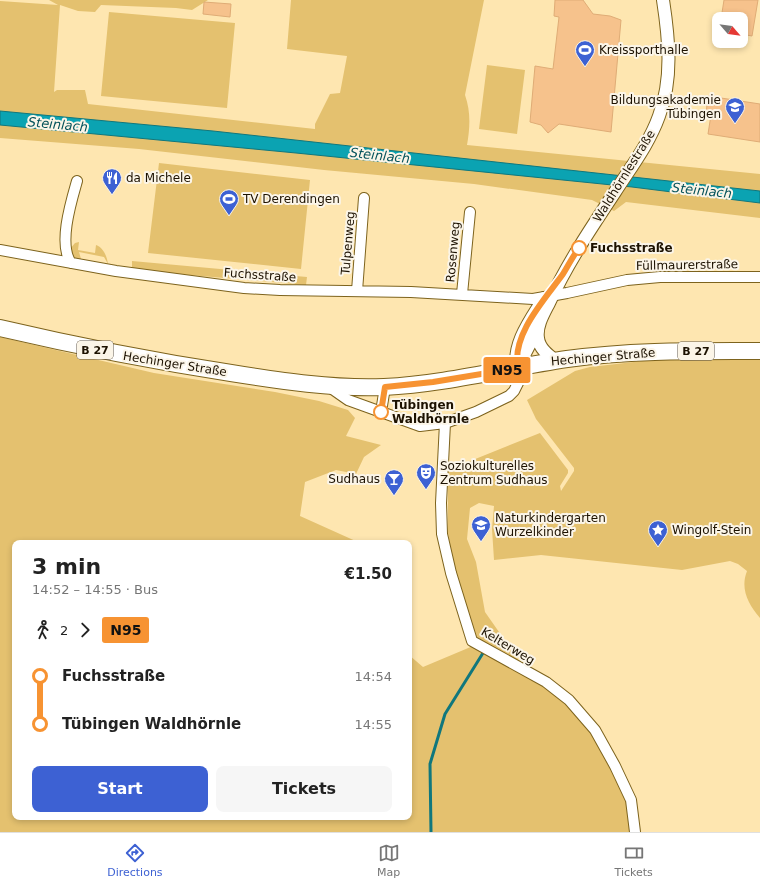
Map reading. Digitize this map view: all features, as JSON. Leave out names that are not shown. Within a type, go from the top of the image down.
[{"type":"main road","name":"Hechinger Straße","points":[[0,328],[81,347],[150,360],[264,378],[328,386],[385,387],[433,382],[556,361],[614,354],[760,351]]},
{"type":"street","name":"Waldhörnlestraße","points":[[514,392],[519,381],[516,356],[521,338],[608,202],[645,148],[656,124],[666,91],[669,71],[668,36],[662,0]]},
{"type":"street","points":[[71,263],[66,253],[66,235],[76,181]]},
{"type":"street","name":"Tulpenweg","points":[[357,291],[364,198]]},
{"type":"street","name":"Rosenweg","points":[[462,294],[470,212]]},
{"type":"street","name":"Fuchsstraße","points":[[0,250],[116,271],[244,288],[462,294],[533,299],[548,296]]},
{"type":"street","name":"Füllmaurerstraße","points":[[548,296],[627,280],[660,277],[760,277]]},
{"type":"street","name":"Waldhörnlestraße","points":[[518,368],[539,324],[548,296]]},
{"type":"street","points":[[539,324],[538,338],[544,351],[556,361]]},
{"type":"street","name":"Hechinger Straße","points":[[328,386],[342,397],[420,426],[445,423],[476,412],[509,396],[514,392]]},
{"type":"street","points":[[381,412],[385,387]]},
{"type":"street","name":"Kelterweg","points":[[445,423],[441,503],[442,534],[451,573],[472,641],[546,682],[570,700],[595,730],[615,766],[631,800],[635,832]]},
{"type":"shaded area","points":[[49,0],[208,0],[192,10],[101,5],[95,12],[78,11],[60,5],[54,92],[57,90],[85,90],[88,104],[315,129],[315,124],[330,94],[340,93],[347,56],[287,49],[291,0],[484,0],[465,95],[469,120],[467,145],[760,174],[760,218],[626,202],[614,211],[592,200],[474,184],[324,170],[139,149],[0,138],[0,1],[58,5]]},
{"type":"shaded area","points":[[109,12],[235,23],[227,108],[101,96]]},
{"type":"shaded area","points":[[487,65],[525,70],[517,134],[479,129]]},
{"type":"shaded area","name":"TV Derendingen","points":[[159,163],[310,180],[301,269],[148,253]]},
{"type":"shaded area","points":[[79,242],[78,250],[95,253],[96,245],[99,246],[105,253],[108,264],[104,257],[79,252],[81,259],[78,260],[73,258],[70,249],[75,243]]},
{"type":"shaded area","points":[[132,261],[307,277],[306,285],[132,270]]},
{"type":"shaded area","points":[[0,337],[154,373],[275,392],[319,401],[348,410],[355,418],[346,436],[381,445],[364,457],[356,474],[336,470],[305,482],[300,516],[353,540],[12,540],[12,820],[412,820],[412,658],[423,667],[473,646],[544,686],[565,702],[590,731],[627,800],[632,832],[0,832]]},
{"type":"shaded area","points":[[760,359],[760,618],[746,596],[744,584],[747,571],[738,564],[730,561],[682,570],[541,555],[494,560],[492,529],[494,506],[479,503],[470,508],[467,539],[476,562],[485,612],[522,665],[475,636],[454,571],[448,533],[448,470],[540,433],[568,470],[568,473],[560,486],[561,491],[574,471],[574,468],[536,419],[527,400],[575,371],[590,367],[651,360]]},
{"type":"water","name":"Steinlach","points":[[0,111],[213,131],[760,191],[760,203],[632,187],[0,125]]},
{"type":"building","name":"Kreissporthalle","points":[[555,0],[583,0],[593,14],[610,16],[621,20],[611,132],[559,124],[548,133],[541,125],[530,122],[535,66],[553,69],[559,17],[554,16]]},
{"type":"building","points":[[724,0],[758,0],[752,36],[748,35],[748,12],[722,12]]},
{"type":"building","points":[[204,2],[231,4],[230,17],[203,14]]},
{"type":"building","name":"Bildungsakademie Tübingen","points":[[708,96],[760,104],[760,142],[708,134],[711,115],[706,114]]},
{"type":"waterway","points":[[431,832],[430,764],[445,714],[483,653]]},
{"type":"bus line","name":"N95","points":[[381,412],[385,387],[433,382],[518,368],[516,360],[517,352],[521,338],[527,326],[544,297],[562,275],[579,248]]},
{"type":"place","name":"Kreissporthalle","points":[[585,67]]},
{"type":"place","name":"Bildungsakademie Tübingen","points":[[735,124]]},
{"type":"place","name":"da Michele","points":[[112,195]]},
{"type":"place","name":"TV Derendingen","points":[[229,216]]},
{"type":"place","name":"Fuchsstraße","points":[[579,248]]},
{"type":"place","name":"Tübingen Waldhörnle","points":[[381,412]]},
{"type":"place","name":"Soziokulturelles Zentrum Sudhaus","points":[[426,490]]},
{"type":"place","name":"Sudhaus","points":[[394,496]]},
{"type":"place","name":"Naturkindergarten Wurzelkinder","points":[[481,542]]},
{"type":"place","name":"Wingolf-Stein","points":[[658,547]]}]
